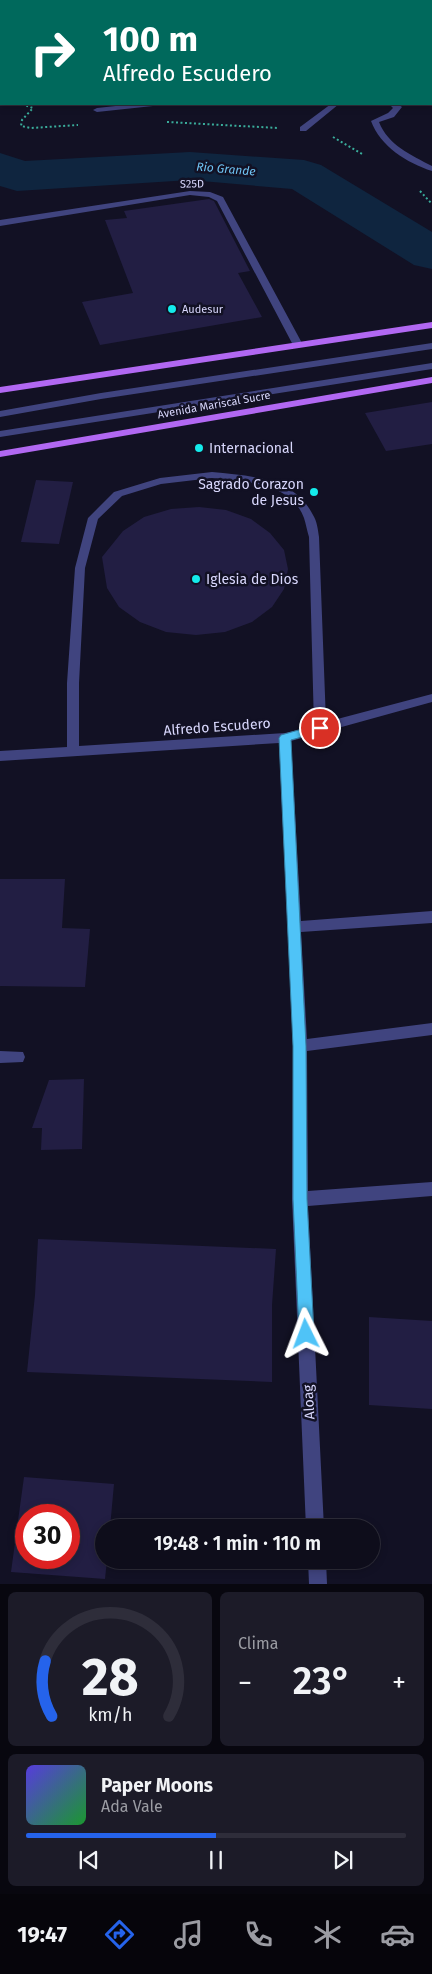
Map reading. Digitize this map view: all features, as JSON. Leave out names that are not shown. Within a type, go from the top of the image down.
[{"type":"main road","points":[[1,388],[432,325]]},
{"type":"main road","name":"Avenida Mariscal Sucre","points":[[0,454],[432,380]]},
{"type":"street","points":[[98,110],[144,105]]},
{"type":"street","points":[[303,129],[334,105]]},
{"type":"street","points":[[395,105],[398,107],[391,115],[375,121],[377,132],[393,146],[432,169]]},
{"type":"street","name":"S25D","points":[[0,223],[190,193],[210,195],[220,199],[298,345]]},
{"type":"street","points":[[0,414],[101,396],[432,346]]},
{"type":"street","points":[[0,434],[432,366]]},
{"type":"street","points":[[73,751],[73,683],[80,568],[93,518],[118,494],[160,481],[212,475],[250,479],[283,488],[296,497],[309,516],[314,536],[320,728]]},
{"type":"street","name":"Alfredo Escudero","points":[[0,756],[285,738],[432,698]]},
{"type":"street","name":"Aloag","points":[[285,738],[300,1046],[300,1199],[315,1519]]},
{"type":"street","points":[[294,927],[432,917]]},
{"type":"street","points":[[300,1046],[432,1029]]},
{"type":"street","points":[[0,1058],[18,1057]]},
{"type":"street","points":[[300,1199],[432,1189]]},
{"type":"street","points":[[317,1569],[318,1584]]},
{"type":"path","points":[[25,105],[33,108],[22,120],[21,126],[31,128],[87,125]]},
{"type":"path","points":[[161,122],[303,129],[329,134],[365,156]]},
{"type":"path","points":[[419,190],[432,204]]},
{"type":"building","points":[[209,199],[214,201],[250,271],[238,273],[262,317],[100,345],[82,302],[133,293],[105,220],[127,218],[124,211]]},
{"type":"building","points":[[432,402],[432,444],[386,451],[365,413]]},
{"type":"building","points":[[36,480],[73,482],[59,544],[21,542]]},
{"type":"building","name":"Iglesia de Dios","points":[[199,507],[226,510],[251,519],[270,533],[284,550],[288,569],[284,589],[272,607],[252,622],[225,632],[196,635],[166,632],[140,622],[119,607],[107,588],[102,557],[123,531],[144,517],[171,509]]},
{"type":"building","points":[[0,879],[65,879],[62,928],[90,929],[85,987],[0,986]]},
{"type":"building","points":[[84,1079],[82,1149],[41,1150],[42,1128],[32,1128],[49,1080]]},
{"type":"building","points":[[38,1239],[276,1249],[272,1305],[272,1382],[27,1372],[35,1295]]},
{"type":"building","points":[[369,1317],[432,1321],[432,1409],[369,1405]]},
{"type":"building","points":[[24,1477],[114,1484],[111,1519],[95,1519],[95,1569],[106,1569],[105,1579],[11,1572],[15,1543],[15,1569],[80,1569],[80,1504],[20,1504]]},
{"type":"waterway","name":"Rio Grande","points":[[0,167],[17,176],[190,166],[304,175],[432,254]]},
{"type":"place","name":"Audesur","points":[[172,309]]},
{"type":"place","name":"Internacional","points":[[199,448]]},
{"type":"place","name":"Sagrado Corazon de Jesus","points":[[314,492]]},
{"type":"place","name":"Iglesia de Dios","points":[[196,579]]},
{"type":"route","points":[[306,1334],[300,1199],[300,1046],[285,738],[320,728]]}]
